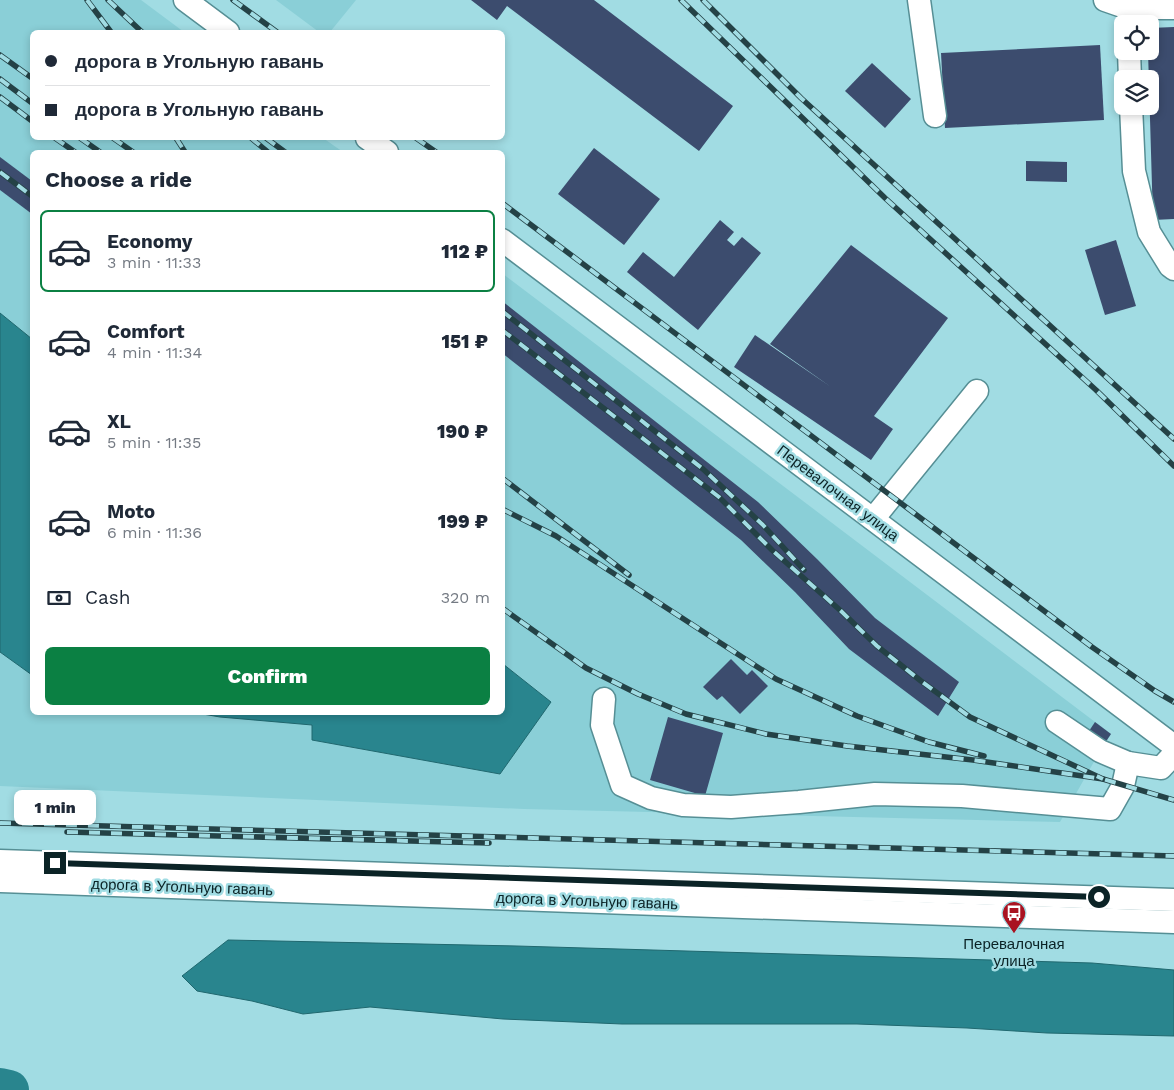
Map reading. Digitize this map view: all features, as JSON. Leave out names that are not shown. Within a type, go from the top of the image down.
[{"type":"street","points":[[186,0],[225,30]]},
{"type":"street","points":[[919,0],[935,116]]},
{"type":"street","points":[[1105,0],[1127,15]]},
{"type":"street","points":[[1134,15],[1174,8]]},
{"type":"street","points":[[1131,115],[1134,170],[1149,232],[1170,266],[1174,269]]},
{"type":"street","points":[[370,140],[384,150]]},
{"type":"street","name":"Перевалочная улица","points":[[505,242],[1174,746]]},
{"type":"street","points":[[872,519],[977,391]]},
{"type":"street","points":[[604,699],[602,724],[622,784],[651,798],[684,805],[731,806],[799,802],[876,794],[962,796],[1110,810],[1123,786],[1128,763]]},
{"type":"street","points":[[1057,722],[1100,750],[1128,763],[1162,768],[1174,754]]},
{"type":"street","name":"дорога в Угольную гавань","points":[[0,861],[1174,900]]},
{"type":"street","name":"дорога в Угольную гавань","points":[[0,881],[1174,922]]},
{"type":"shaded area","points":[[0,0],[141,0],[181,30],[30,30],[30,140],[326,140],[340,150],[30,150],[30,337],[0,313]]},
{"type":"shaded area","points":[[276,0],[356,0],[332,30],[316,30]]},
{"type":"shaded area","points":[[505,276],[1111,734],[1060,822],[524,809],[0,786],[0,652],[30,674],[30,715],[211,715],[312,725],[312,740],[500,774],[551,702],[505,666]]},
{"type":"shaded area","points":[[0,313],[30,337],[30,674],[0,652]]},
{"type":"shaded area","points":[[505,666],[551,702],[500,774],[312,740],[312,725],[208,715],[505,715]]},
{"type":"shaded area","points":[[228,940],[517,946],[1092,963],[1174,970],[1174,1036],[1047,1033],[857,1024],[622,1024],[503,1019],[370,1007],[303,1014],[252,1001],[197,991],[182,976]]},
{"type":"building","points":[[471,0],[594,0],[733,106],[699,151],[507,6],[497,20]]},
{"type":"building","points":[[1174,27],[1174,219],[1153,220],[1150,115],[1159,115],[1159,70],[1149,70],[1148,60],[1159,60],[1159,28]]},
{"type":"building","points":[[1100,45],[1104,120],[945,128],[941,53]]},
{"type":"building","points":[[872,63],[911,99],[885,128],[845,91]]},
{"type":"building","points":[[594,148],[660,199],[624,245],[558,194]]},
{"type":"building","points":[[0,157],[30,180],[30,212],[0,190]]},
{"type":"building","points":[[1026,161],[1067,162],[1067,182],[1026,181]]},
{"type":"building","points":[[720,220],[734,232],[727,240],[734,246],[742,237],[761,253],[698,330],[627,272],[643,252],[674,277]]},
{"type":"building","points":[[1116,240],[1136,306],[1105,315],[1085,250]]},
{"type":"building","points":[[851,245],[948,318],[874,416],[893,429],[871,460],[734,367],[755,335],[831,387],[770,344]]},
{"type":"building","points":[[505,303],[758,502],[875,618],[959,682],[938,716],[849,649],[795,592],[741,540],[505,355]]},
{"type":"building","points":[[731,659],[747,675],[752,670],[768,686],[740,714],[722,696],[717,700],[703,687]]},
{"type":"building","points":[[668,717],[723,733],[705,796],[650,780]]},
{"type":"building","points":[[1095,722],[1111,734],[1105,743],[1089,731]]},
{"type":"waterway","points":[[0,1088],[9,1090]]},
{"type":"railway","points":[[87,0],[110,30]]},
{"type":"railway","points":[[108,0],[140,30]]},
{"type":"railway","points":[[233,0],[274,30]]},
{"type":"railway","points":[[681,0],[885,198],[1096,390],[1174,466]]},
{"type":"railway","points":[[703,0],[801,98],[1174,439]]},
{"type":"railway","points":[[0,55],[30,77]]},
{"type":"railway","points":[[0,79],[30,102]]},
{"type":"railway","points":[[0,97],[30,120]]},
{"type":"railway","points":[[58,140],[72,150]]},
{"type":"railway","points":[[83,140],[97,150]]},
{"type":"railway","points":[[116,140],[130,150]]},
{"type":"railway","points":[[177,140],[184,150]]},
{"type":"railway","points":[[253,140],[266,150]]},
{"type":"railway","points":[[269,140],[282,150]]},
{"type":"railway","points":[[419,140],[433,150]]},
{"type":"railway","points":[[0,172],[30,194]]},
{"type":"railway","points":[[505,205],[1092,647],[1174,702]]},
{"type":"railway","points":[[505,313],[703,469],[763,525],[804,570]]},
{"type":"railway","points":[[505,332],[719,497],[772,550],[841,611],[877,646],[921,681],[970,717],[1103,779]]},
{"type":"railway","points":[[505,480],[629,575]]},
{"type":"railway","points":[[505,510],[556,536],[776,679],[857,716],[929,742],[984,756]]},
{"type":"railway","points":[[505,610],[586,668],[638,694],[686,714],[766,734],[847,746],[973,760],[1103,779],[1174,800]]},
{"type":"railway","points":[[0,823],[1174,856]]},
{"type":"railway","points":[[67,832],[489,843]]},
{"type":"place","name":"Перевалочная улица","points":[[1014,934]]},
{"type":"route","points":[[55,863],[1099,897]]}]
